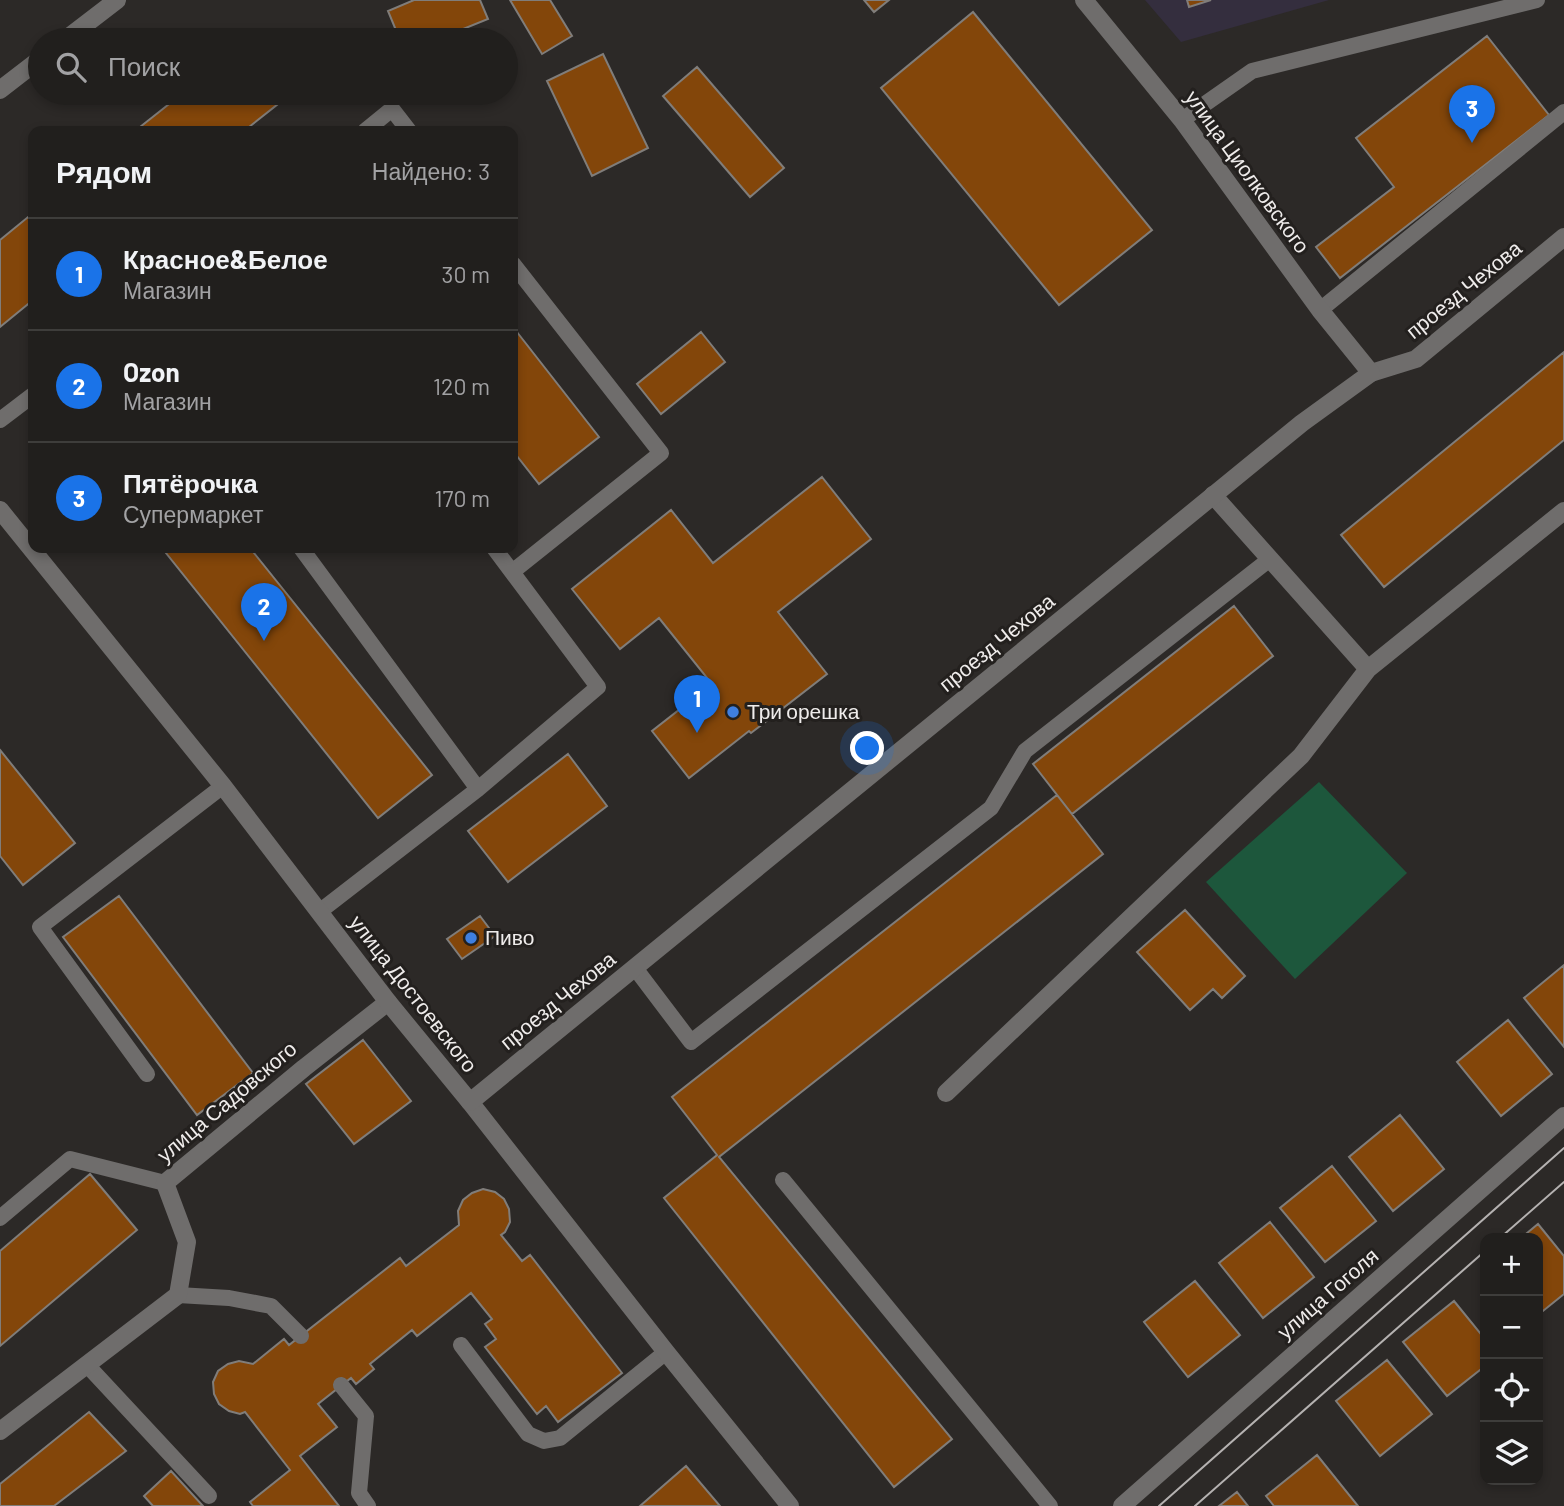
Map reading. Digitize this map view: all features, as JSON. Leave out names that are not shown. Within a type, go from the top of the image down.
[{"type":"street","points":[[81,28],[117,0]]},
{"type":"street","name":"улица Циолковского","points":[[1084,0],[1182,120],[1320,310],[1371,373]]},
{"type":"street","points":[[0,90],[28,68]]},
{"type":"street","name":"проезд Чехова","points":[[470,1102],[1302,423],[1371,373],[1416,359],[1564,237]]},
{"type":"street","points":[[1213,495],[1368,669]]},
{"type":"street","name":"улица Достоевского","points":[[0,510],[28,545]]},
{"type":"street","points":[[946,1093],[1301,756],[1368,669],[1564,510]]},
{"type":"street","name":"улица Достоевского","points":[[35,553],[223,786],[388,1002],[790,1506]]},
{"type":"street","name":"улица Садовского","points":[[178,1295],[187,1242],[165,1183],[388,1002]]},
{"type":"street","name":"улица Гоголя","points":[[1122,1506],[1564,1116]]},
{"type":"street","points":[[0,1431],[178,1295]]},
{"type":"lane","points":[[1182,120],[1252,71],[1537,0]]},
{"type":"lane","points":[[371,126],[392,109],[406,126]]},
{"type":"lane","points":[[1320,310],[1564,112]]},
{"type":"lane","points":[[512,572],[660,453],[518,270]]},
{"type":"lane","points":[[0,420],[28,399]]},
{"type":"lane","points":[[305,553],[478,789]]},
{"type":"lane","points":[[319,912],[478,789],[598,687],[498,553]]},
{"type":"lane","points":[[635,968],[691,1042],[991,808],[1025,751],[1270,559]]},
{"type":"lane","points":[[147,1074],[40,927],[223,786]]},
{"type":"lane","points":[[0,1218],[70,1159],[165,1183]]},
{"type":"lane","points":[[783,1180],[1050,1506]]},
{"type":"lane","points":[[178,1295],[229,1298],[271,1306],[301,1336]]},
{"type":"lane","points":[[461,1345],[528,1434],[544,1441],[560,1438],[666,1352]]},
{"type":"lane","points":[[87,1365],[209,1496]]},
{"type":"lane","points":[[341,1385],[366,1416],[359,1493],[368,1506]]},
{"type":"shaded area","points":[[1145,0],[1329,0],[1181,42]]},
{"type":"green space","points":[[1319,782],[1407,873],[1295,979],[1206,882]]},
{"type":"building","points":[[414,0],[480,0],[488,19],[466,28],[395,28],[388,11]]},
{"type":"building","points":[[510,0],[550,0],[572,36],[542,54]]},
{"type":"building","points":[[864,0],[889,0],[874,12]]},
{"type":"building","points":[[1187,0],[1211,0],[1189,7]]},
{"type":"building","points":[[973,12],[1152,230],[1059,305],[881,88]]},
{"type":"building","points":[[1487,36],[1549,115],[1340,278],[1316,247],[1394,187],[1356,138]]},
{"type":"building","points":[[603,54],[648,148],[592,176],[547,81]]},
{"type":"building","points":[[697,67],[784,168],[750,197],[663,96]]},
{"type":"building","points":[[168,105],[277,105],[250,126],[141,126]]},
{"type":"building","points":[[28,217],[28,304],[0,327],[0,240]]},
{"type":"building","points":[[701,332],[725,362],[661,414],[637,384]]},
{"type":"building","points":[[518,333],[599,437],[539,484],[518,457]]},
{"type":"building","points":[[1564,352],[1564,440],[1384,587],[1341,535]]},
{"type":"building","points":[[822,477],[871,539],[778,612],[827,674],[689,778],[652,731],[712,684],[659,618],[620,649],[572,589],[671,510],[713,563]]},
{"type":"building","points":[[166,553],[254,553],[432,775],[378,818]]},
{"type":"building","points":[[1234,606],[1273,656],[1072,814],[1033,764]]},
{"type":"building","points":[[0,750],[75,843],[23,885],[0,856]]},
{"type":"building","points":[[568,754],[607,806],[508,882],[468,831]]},
{"type":"building","points":[[1057,795],[1103,854],[719,1157],[952,1439],[894,1487],[664,1198],[717,1155],[672,1097]]},
{"type":"building","points":[[119,896],[253,1073],[197,1115],[63,937]]},
{"type":"building","points":[[1185,910],[1245,976],[1222,998],[1213,989],[1190,1010],[1137,952]]},
{"type":"building","name":"Пиво","points":[[480,916],[495,936],[462,959],[447,939]]},
{"type":"building","points":[[1564,965],[1564,1047],[1524,998]]},
{"type":"building","points":[[1508,1020],[1552,1074],[1501,1116],[1457,1062]]},
{"type":"building","points":[[363,1040],[411,1101],[354,1144],[306,1084]]},
{"type":"building","points":[[1400,1115],[1444,1169],[1393,1211],[1349,1157]]},
{"type":"building","points":[[1332,1166],[1376,1221],[1325,1262],[1280,1208]]},
{"type":"building","points":[[90,1174],[137,1230],[0,1346],[0,1251]]},
{"type":"building","points":[[483,1189],[495,1192],[504,1199],[509,1209],[510,1222],[501,1235],[522,1261],[530,1255],[622,1373],[558,1422],[546,1406],[537,1414],[485,1347],[496,1339],[485,1324],[492,1319],[471,1293],[417,1336],[412,1330],[370,1364],[374,1369],[356,1384],[351,1378],[318,1404],[337,1427],[300,1456],[339,1506],[253,1506],[250,1502],[290,1470],[245,1412],[240,1414],[229,1411],[219,1404],[214,1394],[213,1382],[218,1371],[239,1361],[253,1364],[284,1339],[289,1345],[400,1258],[406,1266],[459,1225],[458,1211],[463,1200]]},
{"type":"building","points":[[1270,1222],[1314,1277],[1263,1318],[1219,1263]]},
{"type":"building","points":[[1538,1224],[1564,1256],[1564,1294],[1543,1311],[1543,1233],[1527,1233]]},
{"type":"building","points":[[1195,1281],[1240,1335],[1188,1377],[1144,1322]]},
{"type":"building","points":[[1454,1301],[1480,1333],[1480,1370],[1447,1396],[1403,1342]]},
{"type":"building","points":[[1387,1360],[1432,1414],[1380,1456],[1336,1401]]},
{"type":"building","points":[[89,1412],[126,1451],[54,1506],[0,1506],[0,1484]]},
{"type":"building","points":[[1317,1455],[1358,1506],[1274,1506],[1266,1496]]},
{"type":"building","points":[[686,1466],[720,1506],[640,1506]]},
{"type":"building","points":[[171,1471],[203,1506],[153,1506],[144,1496]]},
{"type":"building","points":[[1237,1492],[1248,1506],[1219,1506]]},
{"type":"tram line","points":[[1159,1506],[1564,1148]]},
{"type":"tram line","points":[[1506,1233],[1564,1182]]},
{"type":"tram line","points":[[1195,1506],[1480,1255]]},
{"type":"place","name":"Пятёрочка","points":[[1472,143]]},
{"type":"place","name":"Ozon","points":[[264,641]]},
{"type":"place","name":"Три орешка","points":[[733,712]]},
{"type":"place","name":"Красное&Белое","points":[[697,733]]},
{"type":"place","name":"Пиво","points":[[471,938]]}]
